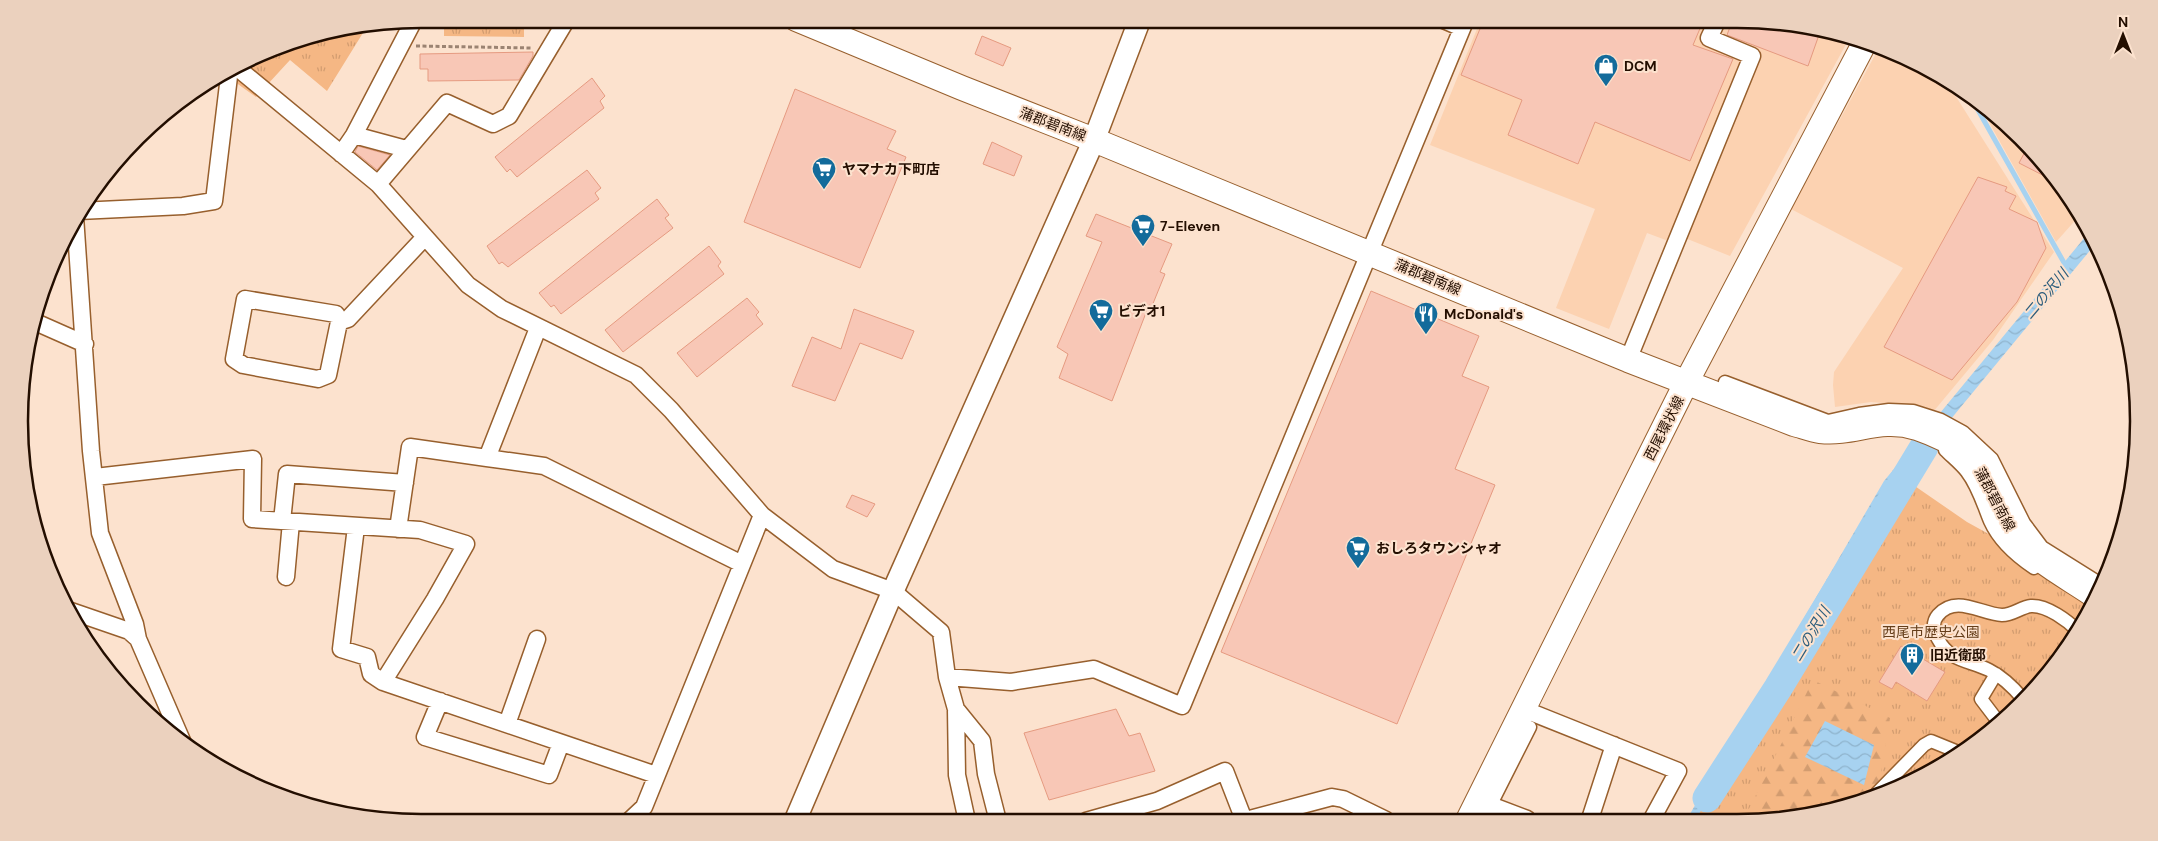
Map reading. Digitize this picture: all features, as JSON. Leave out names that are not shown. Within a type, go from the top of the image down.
[{"type":"main road","name":"蒲郡碧南線","points":[[826,28],[962,88],[1094,140],[1628,360],[1794,424],[1820,431],[1848,430],[1876,424],[1897,423],[1916,428],[1948,441],[1964,450],[1979,465],[1994,490],[2010,530],[2029,552],[2090,593]]},
{"type":"main road","name":"西尾環状線","points":[[1480,811],[1686,383],[1862,47]]},
{"type":"street","points":[[341,154],[354,135],[410,28]]},
{"type":"street","points":[[378,184],[447,103],[493,124],[509,116],[561,28]]},
{"type":"street","points":[[798,814],[893,591],[1094,140],[1137,28]]},
{"type":"street","points":[[947,677],[1011,682],[1094,669],[1182,706],[1462,28]]},
{"type":"street","points":[[1628,360],[1752,56],[1710,38],[1714,28]]},
{"type":"street","points":[[241,71],[378,184],[424,238],[468,285],[502,309],[636,375],[671,410],[762,515],[833,570],[893,591],[941,632],[947,677],[956,709],[957,775],[965,814]]},
{"type":"street","points":[[89,211],[183,206],[214,201],[229,77]]},
{"type":"street","points":[[354,135],[406,149]]},
{"type":"street","points":[[76,231],[94,477],[100,533],[135,624],[138,639],[177,729]]},
{"type":"street","points":[[341,322],[336,314],[246,299],[234,359],[243,365],[318,379],[328,374],[339,322],[341,322],[348,319],[424,238]]},
{"type":"street","points":[[40,324],[84,344]]},
{"type":"street","points":[[487,458],[538,328]]},
{"type":"street","points":[[1725,382],[1828,421],[1889,410],[1913,411],[1941,420],[1963,432],[1992,459],[2024,523],[2042,547],[2096,581]]},
{"type":"street","points":[[398,529],[410,447],[544,466],[742,564]]},
{"type":"street","points":[[1945,450],[1967,471],[1982,498],[1991,522],[2016,556],[2086,602]]},
{"type":"street","points":[[94,477],[253,460],[252,519],[420,530],[466,544],[435,599],[383,682]]},
{"type":"street","points":[[286,577],[287,474],[405,483]]},
{"type":"street","points":[[637,814],[644,807],[762,515]]},
{"type":"street","points":[[356,527],[341,649],[367,657],[371,674],[383,682],[656,775]]},
{"type":"street","points":[[2019,694],[2011,684],[1996,674],[1963,662],[1948,653],[1938,639],[1934,628],[1934,619],[1942,610],[1950,606],[1969,606],[2004,615],[2032,606],[2048,610],[2072,627]]},
{"type":"street","points":[[78,614],[129,631],[138,639]]},
{"type":"street","points":[[507,724],[536,639]]},
{"type":"street","points":[[1995,717],[1982,699],[1996,674]]},
{"type":"street","points":[[440,701],[425,736],[549,776],[561,743]]},
{"type":"street","points":[[956,709],[982,741],[986,774],[996,814]]},
{"type":"street","points":[[1526,718],[1614,745],[1678,771],[1655,814]]},
{"type":"street","points":[[1883,786],[1924,745],[1931,741],[1952,750]]},
{"type":"street","points":[[1592,814],[1614,745]]},
{"type":"street","points":[[1124,814],[1225,772],[1242,814]]},
{"type":"street","points":[[1268,814],[1332,797],[1343,799],[1374,814]]},
{"type":"street","points":[[1480,811],[1496,814]]},
{"type":"path","points":[[401,46],[550,48]]},
{"type":"shaded area","points":[[1477,28],[1763,28],[1814,35],[1847,43],[1730,256],[1675,234],[1671,242],[1647,233],[1609,329],[1556,308],[1595,209],[1430,145]]},
{"type":"shaded area","points":[[1876,53],[1911,68],[1953,92],[2054,252],[1993,340],[1933,412],[1896,404],[1871,402],[1835,407],[1834,372],[1903,268],[1791,209]]},
{"type":"shaded area","points":[[1985,116],[2033,161],[2075,220],[2056,242]]},
{"type":"green space","points":[[444,28],[524,28],[524,37],[444,36]]},
{"type":"green space","points":[[364,32],[327,91],[290,60],[256,97],[229,78],[270,57],[294,48]]},
{"type":"green space","name":"西尾市歴史公園","points":[[1893,471],[1967,522],[2005,543],[2085,603],[2064,639],[2033,680],[1997,716],[1934,761],[1888,784],[1864,793],[1814,806],[1763,813],[1693,814]]},
{"type":"green space","points":[[1813,680],[1890,718],[1879,787],[1814,806],[1747,814]]},
{"type":"water","points":[[2085,237],[2091,249],[1894,488],[1699,814],[1690,814],[1884,481]]},
{"type":"water","points":[[1825,721],[1874,745],[1864,785],[1805,757]]},
{"type":"building","name":"DCM","points":[[1480,28],[1700,28],[1693,45],[1733,59],[1690,161],[1595,122],[1578,164],[1508,135],[1522,100],[1461,75]]},
{"type":"building","points":[[1730,28],[1763,28],[1819,36],[1808,66],[1727,35]]},
{"type":"building","points":[[982,36],[1011,48],[1003,66],[975,54]]},
{"type":"building","points":[[533,52],[533,56],[519,80],[428,81],[428,69],[420,69],[420,54]]},
{"type":"building","points":[[592,78],[605,96],[600,101],[604,108],[517,177],[510,169],[507,172],[495,157]]},
{"type":"building","name":"ヤマナカ下町店","points":[[795,89],[896,131],[887,149],[906,157],[860,268],[744,222]]},
{"type":"building","points":[[992,142],[1022,156],[1014,176],[983,164]]},
{"type":"building","points":[[358,146],[390,155],[377,170],[355,152]]},
{"type":"building","points":[[2025,153],[2045,177],[2019,163]]},
{"type":"building","points":[[587,170],[601,188],[595,193],[599,199],[508,267],[502,262],[499,264],[487,246]]},
{"type":"building","points":[[1978,177],[2007,187],[2005,191],[2016,196],[2009,209],[2037,222],[2046,248],[2017,302],[1952,380],[1884,347]]},
{"type":"building","points":[[657,199],[669,215],[665,218],[673,228],[561,314],[554,305],[551,307],[539,293]]},
{"type":"building","points":[[1096,214],[1172,244],[1160,272],[1165,274],[1152,306],[1149,305],[1112,401],[1059,378],[1068,354],[1057,347],[1102,242],[1086,236]]},
{"type":"building","points":[[709,246],[721,262],[718,266],[724,274],[623,352],[605,330]]},
{"type":"building","name":"おしろタウンシャオ","points":[[1371,291],[1479,336],[1462,376],[1489,387],[1455,469],[1495,485],[1397,724],[1221,652]]},
{"type":"building","points":[[747,298],[759,312],[756,315],[763,324],[697,377],[677,353]]},
{"type":"building","points":[[854,309],[914,331],[902,359],[860,343],[835,401],[792,386],[812,337],[841,349]]},
{"type":"building","points":[[852,495],[875,504],[867,517],[846,507]]},
{"type":"building","name":"旧近衛邸","points":[[1901,646],[1945,672],[1927,701],[1896,682],[1892,689],[1879,682]]},
{"type":"building","points":[[1116,709],[1129,736],[1140,733],[1155,771],[1049,800],[1024,733]]},
{"type":"waterway","points":[[1978,110],[2067,268]]},
{"type":"waterway","name":"二の沢川","points":[[1707,798],[1778,688],[1924,447]]},
{"type":"place","name":"DCM","points":[[1606,87]]},
{"type":"place","name":"ヤマナカ下町店","points":[[824,190]]},
{"type":"place","name":"7-Eleven","points":[[1143,247]]},
{"type":"place","name":"ビデオ1","points":[[1101,332]]},
{"type":"place","name":"McDonald's","points":[[1426,335]]},
{"type":"place","name":"おしろタウンシャオ","points":[[1358,569]]},
{"type":"place","name":"旧近衛邸","points":[[1912,676]]}]
